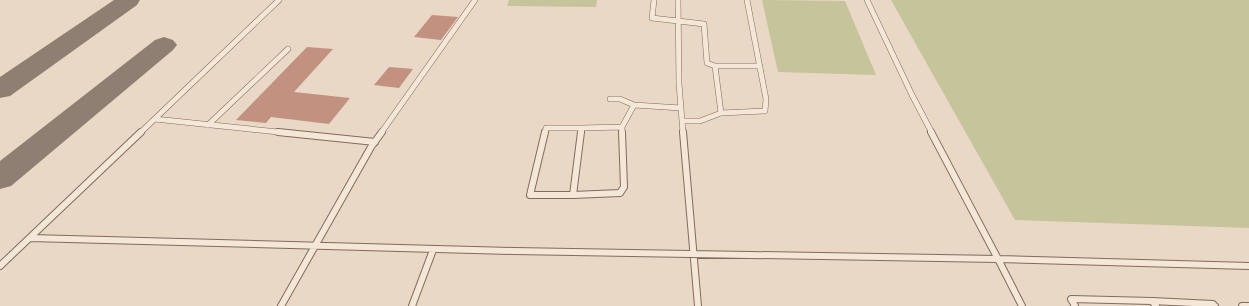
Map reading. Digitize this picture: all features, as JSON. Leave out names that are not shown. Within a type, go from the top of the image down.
[{"type":"lane","points":[[0,266],[279,0]]},
{"type":"lane","points":[[281,306],[375,142],[475,0]]},
{"type":"lane","points":[[654,0],[652,18],[704,24],[707,63],[715,66],[760,66]]},
{"type":"lane","points":[[678,0],[679,84],[698,306]]},
{"type":"lane","points":[[682,121],[700,121],[722,113],[765,111],[766,99],[747,0]]},
{"type":"lane","points":[[867,0],[912,95],[1022,306]]},
{"type":"lane","points":[[208,125],[288,49]]},
{"type":"lane","points":[[715,66],[722,113]]},
{"type":"lane","points":[[610,99],[620,99],[634,105],[681,108]]},
{"type":"lane","points":[[622,127],[546,128],[530,195],[620,193],[624,187],[622,127],[634,105]]},
{"type":"lane","points":[[155,119],[375,142]]},
{"type":"lane","points":[[573,195],[582,127]]},
{"type":"lane","points":[[30,238],[314,247],[694,256],[998,259],[1249,266]]},
{"type":"lane","points":[[412,306],[433,250]]},
{"type":"lane","points":[[1075,306],[1071,299],[1154,304],[1213,304],[1215,306]]},
{"type":"lane","points":[[1242,306],[1249,306]]},
{"type":"green space","points":[[509,0],[597,0],[596,7],[507,6]]},
{"type":"green space","points":[[762,0],[845,1],[876,75],[778,72]]},
{"type":"green space","points":[[891,0],[1249,0],[1249,228],[1015,220]]},
{"type":"building","points":[[432,15],[458,17],[441,40],[414,37]]},
{"type":"building","points":[[307,47],[333,49],[294,92],[350,98],[329,124],[271,117],[266,123],[236,120]]},
{"type":"building","points":[[389,67],[413,69],[399,88],[374,85]]},
{"type":"taxiway","points":[[0,90],[129,0]]},
{"type":"taxiway","points":[[0,178],[164,45]]}]
